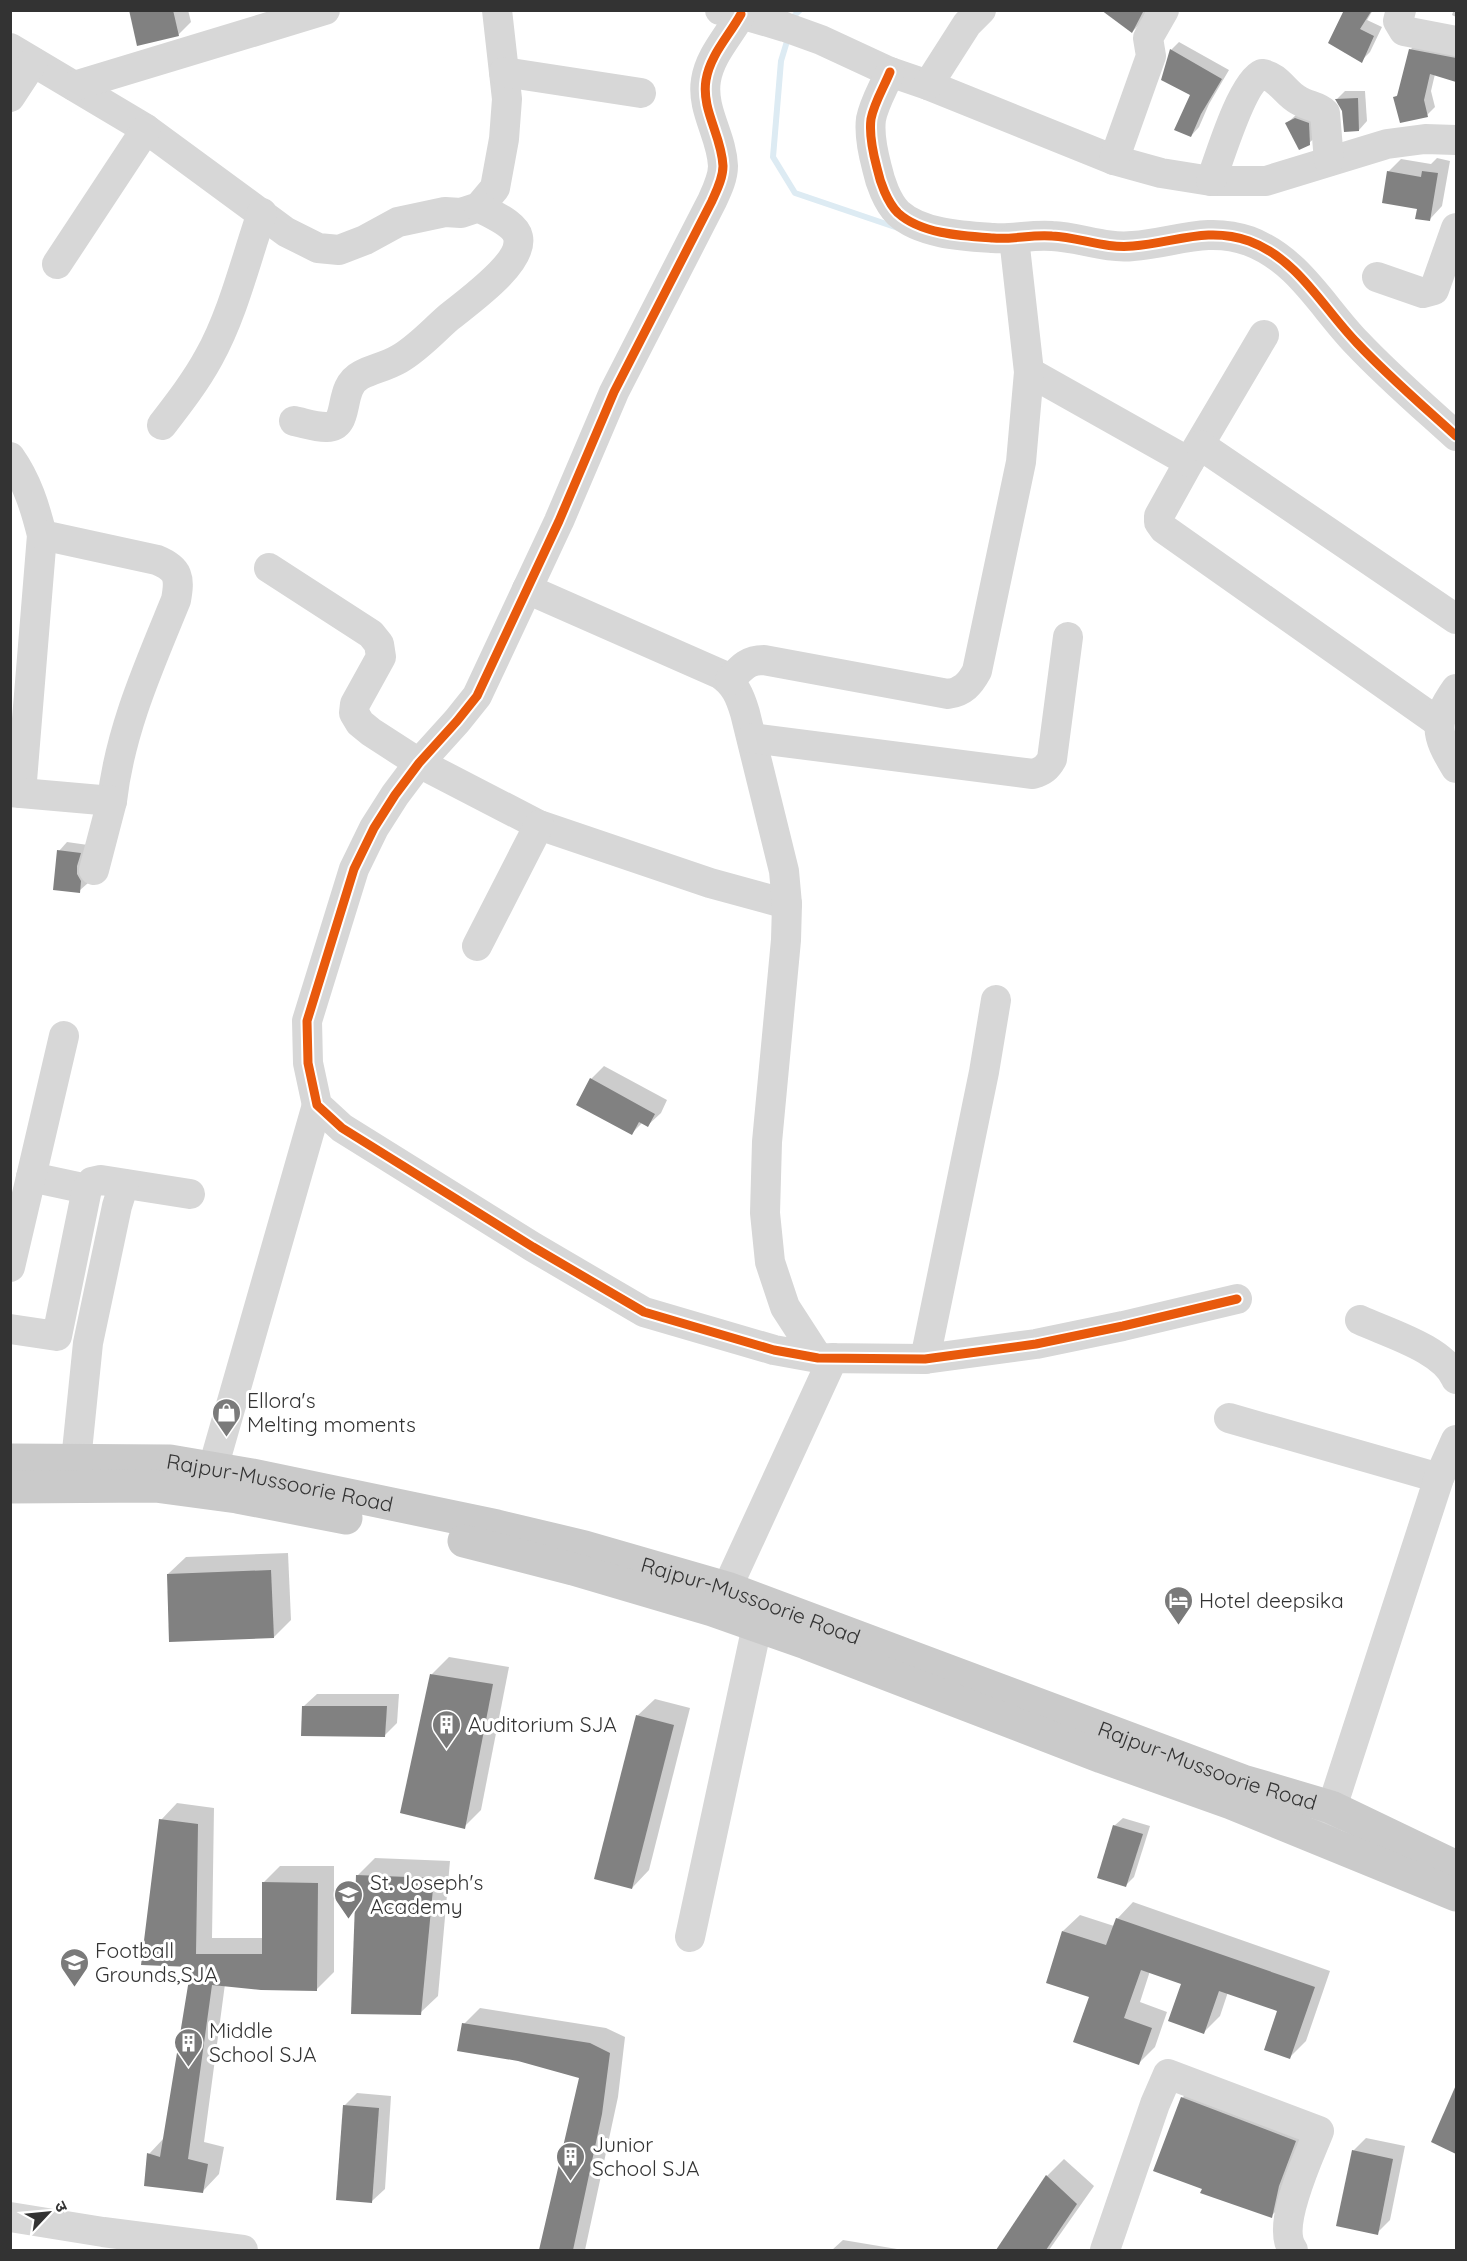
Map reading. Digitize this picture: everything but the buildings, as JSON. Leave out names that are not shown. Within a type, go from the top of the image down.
[{"type":"main road","name":"Rajpur-Mussoorie Road","points":[[10,1460],[170,1461],[497,1526],[585,1547],[728,1588],[1243,1781],[1331,1807],[1456,1867]]},
{"type":"main road","name":"Rajpur-Mussoorie Road","points":[[10,1487],[155,1486],[237,1497],[480,1545],[712,1610],[1322,1838],[1456,1895]]},
{"type":"street","points":[[74,86],[325,10]]},
{"type":"street","points":[[10,97],[22,55],[146,129],[286,232],[318,248],[339,250],[365,240],[398,222],[446,212],[461,213],[479,207],[495,188],[504,139],[507,99],[497,10]]},
{"type":"street","points":[[928,85],[967,24],[981,10]]},
{"type":"street","points":[[1114,160],[1151,56],[1148,38],[1164,10]]},
{"type":"street","points":[[1401,10],[1398,21],[1404,31],[1456,41]]},
{"type":"street","points":[[213,1468],[317,1105],[308,1063],[307,1021],[354,869],[374,828],[395,795],[419,763],[477,696],[559,521],[614,392],[720,184],[723,167],[705,98],[706,80],[730,12],[785,27],[821,40],[890,72],[1114,160],[1211,181],[1266,181],[1388,144],[1425,139],[1456,140]]},
{"type":"street","points":[[504,72],[641,93]]},
{"type":"street","points":[[890,72],[872,118],[872,151],[886,195],[896,211],[910,221],[942,231],[994,239],[1015,247],[1052,236],[1131,247],[1211,233],[1225,234],[1251,242],[1295,272],[1317,293],[1354,340],[1456,436]]},
{"type":"street","points":[[1211,181],[1240,103],[1252,81],[1262,74],[1277,81],[1297,100],[1325,113],[1329,161]]},
{"type":"street","points":[[57,264],[146,129]]},
{"type":"street","points":[[294,421],[327,427],[336,424],[342,418],[347,389],[353,380],[398,360],[426,340],[447,318],[498,277],[515,252],[519,242],[518,234],[512,227],[479,207]]},
{"type":"street","points":[[162,425],[191,387],[210,355],[227,315],[262,213]]},
{"type":"street","points":[[1377,277],[1423,293],[1434,290],[1456,228]]},
{"type":"street","points":[[730,680],[743,666],[754,660],[764,660],[948,694],[964,689],[972,682],[977,671],[1021,462],[1029,372],[1015,247]]},
{"type":"street","points":[[1264,335],[1159,516],[1161,526],[1438,722]]},
{"type":"street","points":[[1029,372],[1194,453],[1456,619]]},
{"type":"street","points":[[14,466],[35,505],[42,535],[16,792],[112,801]]},
{"type":"street","points":[[42,535],[157,560],[168,564],[177,573],[179,586],[176,600],[128,721],[115,769],[112,801],[94,870]]},
{"type":"street","points":[[269,568],[371,634],[379,644],[381,657],[355,704],[354,713],[360,723],[419,763],[539,825],[710,883],[787,904]]},
{"type":"street","points":[[527,589],[720,674],[730,680],[738,693],[752,738],[784,871],[787,904],[786,940],[767,1142],[765,1214],[770,1262],[785,1307],[826,1358]]},
{"type":"street","points":[[752,738],[1033,774],[1048,766],[1052,759],[1068,637]]},
{"type":"street","points":[[1456,689],[1438,722],[1443,743],[1456,768]]},
{"type":"street","points":[[477,946],[539,825]]},
{"type":"street","points":[[925,1359],[984,1072],[996,1000]]},
{"type":"street","points":[[10,1268],[64,1036]]},
{"type":"street","points":[[317,1105],[342,1128],[533,1247],[644,1312],[774,1350],[826,1358],[925,1359],[1036,1344],[1237,1299]]},
{"type":"street","points":[[32,1177],[87,1189]]},
{"type":"street","points":[[57,1336],[87,1189],[92,1182],[101,1180],[190,1194]]},
{"type":"street","points":[[76,1461],[88,1343],[117,1206],[124,1184]]},
{"type":"street","points":[[1360,1320],[1437,1355],[1453,1371],[1456,1379]]},
{"type":"street","points":[[10,1329],[88,1343]]},
{"type":"street","points":[[728,1588],[826,1358]]},
{"type":"street","points":[[1229,1418],[1439,1478]]},
{"type":"street","points":[[1322,1838],[1439,1478],[1456,1440]]},
{"type":"street","points":[[690,1937],[757,1626]]},
{"type":"street","points":[[1105,2250],[1155,2104],[1168,2074],[1319,2131],[1290,2205],[1288,2244],[1293,2250]]},
{"type":"street","points":[[10,2217],[234,2250]]},
{"type":"street","points":[[1105,2250],[1119,2246],[1129,2250]]},
{"type":"waterway","points":[[793,22],[800,10]]},
{"type":"waterway","points":[[788,38],[781,61],[773,157],[795,193],[898,228]]},
{"type":"cycle path","points":[[741,14],[711,62],[706,80],[706,102],[722,155],[723,166],[714,197],[614,392],[559,521],[477,696],[419,763],[395,795],[374,828],[354,869],[307,1021],[308,1063],[317,1105],[342,1128],[533,1247],[644,1312],[774,1350],[818,1358],[925,1359],[1036,1344],[1237,1299]]},
{"type":"cycle path","points":[[890,72],[872,113],[871,137],[884,192],[898,213],[907,220],[930,230],[956,235],[1000,238],[1052,236],[1112,246],[1148,244],[1205,235],[1234,237],[1249,241],[1266,249],[1296,272],[1369,355],[1456,436]]},
{"type":"place","name":"Ellora's Melting moments","points":[[226,1438]]},
{"type":"place","name":"Hotel deepsika","points":[[1178,1626]]},
{"type":"place","name":"Auditorium SJA","points":[[447,1750]]},
{"type":"place","name":"St. Joseph's Academy","points":[[349,1920]]},
{"type":"place","name":"Football Grounds,SJA","points":[[74,1988]]},
{"type":"place","name":"Middle School SJA","points":[[188,2068]]},
{"type":"place","name":"Junior School SJA","points":[[571,2182]]}]
